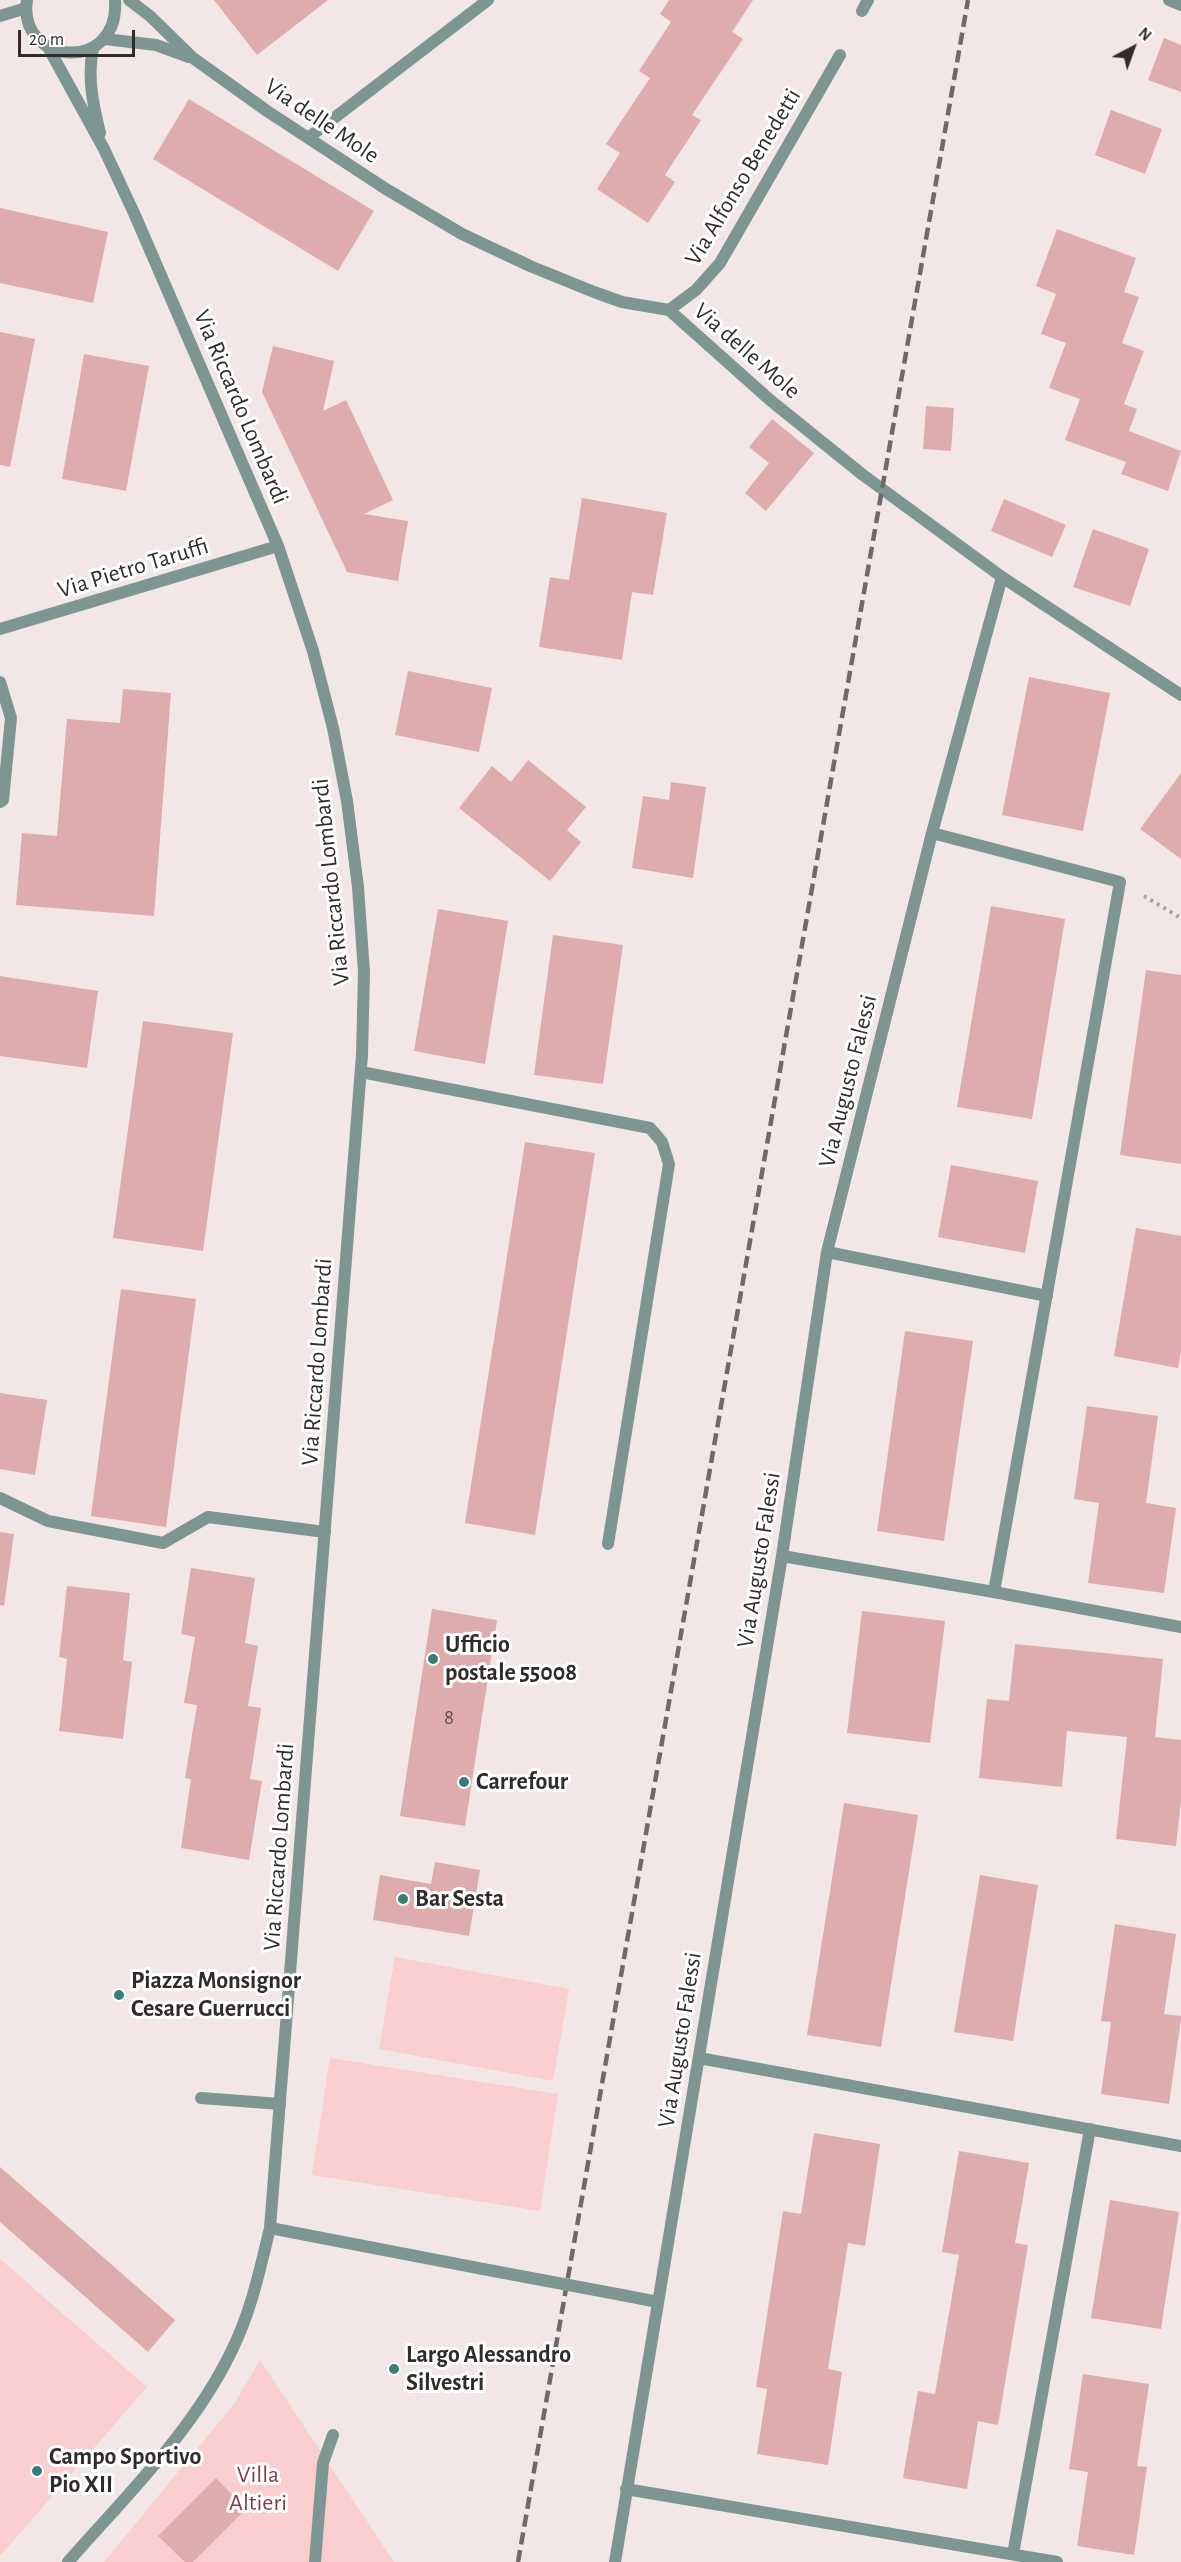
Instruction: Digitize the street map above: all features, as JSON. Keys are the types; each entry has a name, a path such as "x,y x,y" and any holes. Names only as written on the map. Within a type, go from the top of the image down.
{"street":[{"path":"48,47 63,53 78,53 93,48 105,39 112,27 116,13 116,0"},
{"name":"Via delle Mole","path":"129,0 150,16 193,58 308,138 425,213 497,251 622,302 669,310 833,452 1002,578 1181,694"},
{"path":"308,138 488,0"},
{"path":"862,11 868,0"},
{"path":"1169,0 1181,4"},
{"path":"0,16 25,3"},
{"name":"Via Riccardo Lombardi","path":"25,3 28,24 36,37 48,47 104,149 278,546 313,651 333,728 348,801 358,887 364,972 361,1072 270,2228 246,2316 221,2373 174,2439 68,2562"},
{"name":"Via delle Mole","path":"105,39 156,45 193,58"},
{"name":"Via Riccardo Lombardi","path":"93,48 89,69 92,99 104,149"},
{"name":"Via Alfonso Benedetti","path":"669,310 696,290 720,263 840,55"},
{"name":"Via Pietro Taruffi","path":"0,629 278,546"},
{"name":"Via Augusto Falessi","path":"615,2562 782,1556 827,1252 932,833 1002,578"},
{"path":"0,682 11,718 3,800 0,802"},
{"path":"932,833 1120,882 994,1592"},
{"path":"361,1072 650,1128 662,1142 669,1164 608,1544"},
{"path":"827,1252 1047,1296"},
{"path":"0,1498 48,1521 163,1544 208,1518 325,1532"},
{"path":"782,1556 1181,1627"},
{"path":"699,2058 1181,2146"},
{"path":"201,2098 280,2104"},
{"path":"1013,2554 1090,2129"},
{"path":"270,2228 658,2302"},
{"path":"315,2562 322,2463 333,2435"},
{"path":"626,2489 1057,2562"}],"path":[{"path":"1120,882 1181,918"}],"green space":[{"path":"395,1957 569,1989 553,2081 379,2049"},
{"path":"330,2058 558,2094 540,2211 312,2175"},
{"name":"Campo Sportivo Pio XII","path":"0,2259 147,2387 0,2556"},
{"name":"Villa Altieri","path":"260,2360 394,2562 104,2562 234,2404"}],"building":[{"path":"214,0 328,0 257,55"},
{"path":"669,0 753,0 732,32 743,39 692,115 701,120 665,175 675,182 648,223 597,189 620,153 606,144 650,78 639,71 671,22 660,14"},
{"path":"1164,38 1181,45 1181,92 1148,80"},
{"path":"189,99 374,211 338,271 153,159"},
{"path":"1111,110 1162,129 1145,174 1095,155"},
{"path":"0,208 108,232 93,303 0,283"},
{"path":"1057,229 1136,258 1124,292 1139,297 1122,343 1144,351 1124,404 1137,409 1129,431 1181,451 1168,491 1121,474 1126,462 1065,440 1080,399 1049,388 1066,343 1041,334 1056,294 1036,286"},
{"path":"0,332 35,339 10,467 0,465"},
{"path":"273,346 334,361 323,411 346,400 393,500 364,514 408,521 398,581 347,572 262,392"},
{"path":"84,354 149,366 126,491 62,479"},
{"path":"926,406 954,408 951,451 923,449"},
{"path":"772,419 814,453 766,511 745,493 769,463 749,447"},
{"path":"582,498 667,513 653,595 632,592 622,660 539,647 550,577 569,580"},
{"path":"1004,499 1066,525 1052,557 991,531"},
{"path":"1093,529 1149,549 1130,606 1073,587"},
{"path":"408,671 492,688 479,752 395,735"},
{"path":"1029,677 1110,693 1083,831 1002,815"},
{"path":"123,689 171,693 154,916 16,905 22,833 57,836 67,719 120,723"},
{"path":"528,760 586,807 567,830 581,842 550,881 459,808 492,766 511,782"},
{"path":"1181,773 1181,859 1140,829"},
{"path":"671,782 706,787 693,878 632,868 643,796 669,800"},
{"path":"991,906 1065,919 1032,1119 957,1107"},
{"path":"438,909 508,921 485,1064 414,1051"},
{"path":"553,935 623,945 603,1084 534,1075"},
{"path":"1146,970 1181,975 1181,1164 1120,1155"},
{"path":"0,976 98,991 87,1068 0,1056"},
{"path":"143,1021 233,1033 203,1251 113,1238"},
{"path":"525,1142 595,1153 535,1535 465,1523"},
{"path":"951,1165 1038,1181 1025,1253 938,1237"},
{"path":"1136,1228 1181,1236 1181,1351 1178,1368 1114,1356"},
{"path":"121,1289 196,1299 166,1527 91,1516"},
{"path":"905,1331 973,1341 944,1541 877,1531"},
{"path":"0,1393 47,1400 35,1475 0,1469"},
{"path":"1087,1406 1158,1416 1146,1503 1176,1508 1164,1593 1088,1583 1099,1503 1074,1499"},
{"path":"0,1532 14,1534 4,1606 0,1605"},
{"path":"191,1568 255,1578 245,1643 258,1646 248,1706 261,1708 250,1779 262,1781 249,1860 181,1848 191,1779 185,1778 197,1705 184,1703 195,1637 181,1634"},
{"path":"67,1586 130,1593 123,1660 132,1662 123,1739 59,1731 67,1659 59,1657"},
{"path":"432,1609 497,1620 465,1826 400,1816"},
{"path":"862,1611 945,1621 930,1743 847,1733"},
{"path":"1015,1644 1163,1659 1155,1737 1181,1740 1181,1800 1176,1846 1116,1839 1127,1737 1067,1731 1062,1787 979,1778 987,1699 1009,1701"},
{"path":"844,1803 918,1815 881,2047 807,2035"},
{"path":"435,1862 480,1870 469,1936 373,1920 380,1875 431,1884"},
{"path":"980,1875 1038,1885 1013,2041 954,2032"},
{"path":"1115,1924 1176,1934 1164,2014 1181,2016 1169,2104 1101,2094 1111,2022 1101,2021"},
{"path":"814,2133 880,2144 865,2246 848,2243 828,2369 842,2372 828,2465 757,2454 767,2389 756,2387 783,2211 801,2214"},
{"path":"959,2151 1029,2163 1015,2243 1028,2245 998,2425 978,2421 967,2489 903,2478 918,2391 935,2394 959,2255 942,2252"},
{"path":"0,2167 175,2320 148,2352 0,2222"},
{"path":"1110,2200 1179,2212 1161,2329 1091,2318"},
{"path":"1083,2374 1149,2384 1137,2466 1147,2467 1134,2555 1077,2546 1088,2472 1069,2469"},
{"path":"216,2478 246,2509 193,2562 185,2562 158,2536"}],"railway":[{"path":"518,2562 968,0"}],"place":[{"name":"Ufficio postale 55008","path":"433,1659"},
{"name":"Carrefour","path":"464,1782"},
{"name":"Bar Sesta","path":"403,1899"},
{"name":"Piazza Monsignor Cesare Guerrucci","path":"119,1995"},
{"name":"Largo Alessandro Silvestri","path":"394,2369"},
{"name":"Campo Sportivo Pio XII","path":"37,2471"}]}
